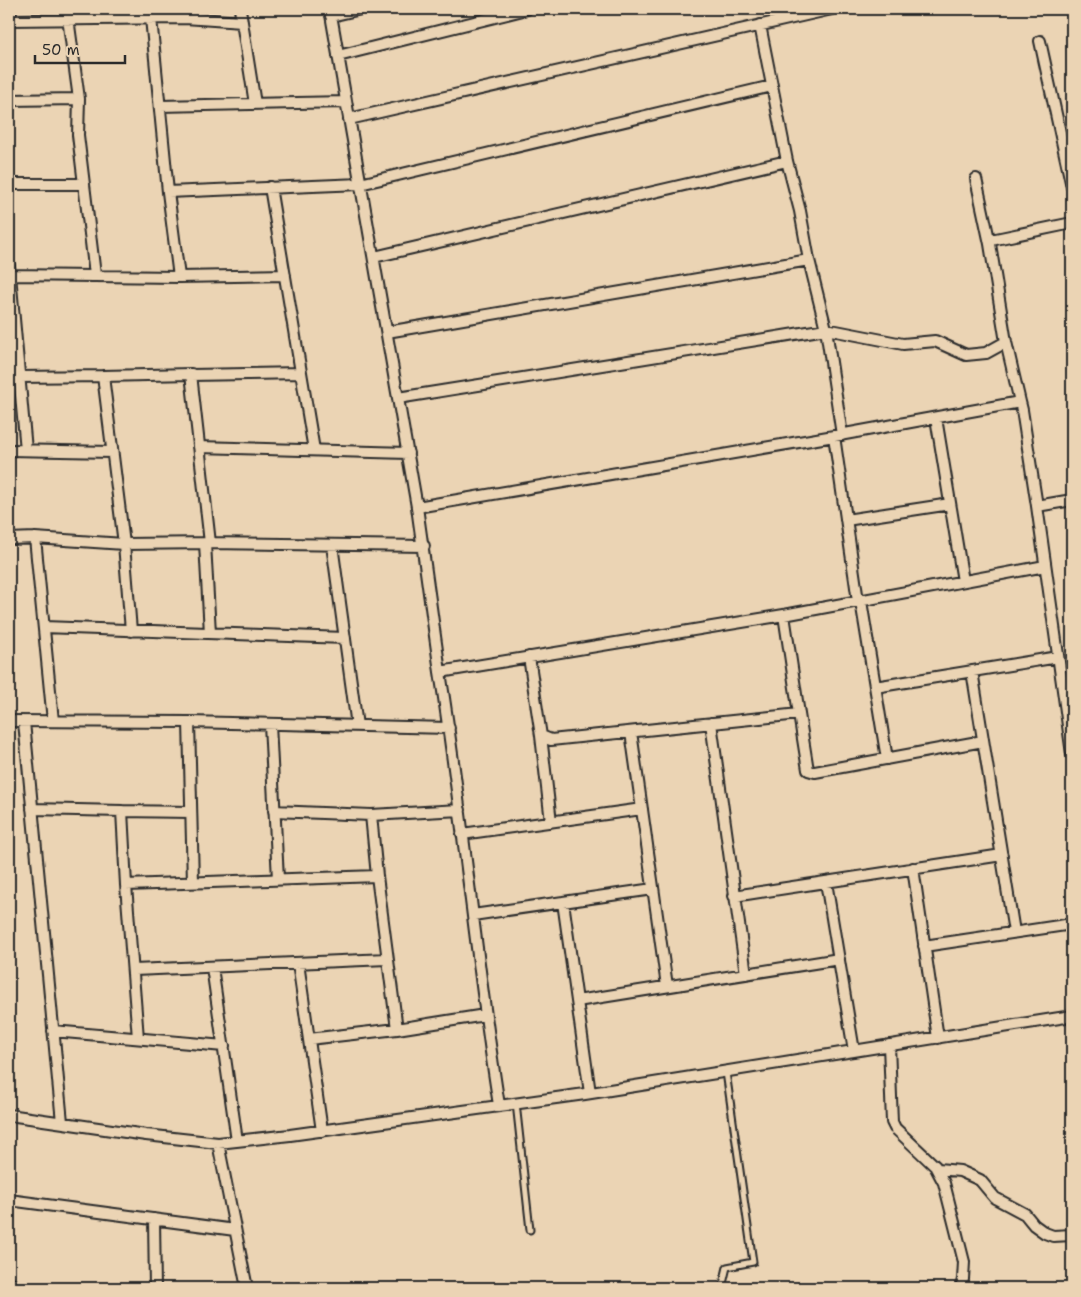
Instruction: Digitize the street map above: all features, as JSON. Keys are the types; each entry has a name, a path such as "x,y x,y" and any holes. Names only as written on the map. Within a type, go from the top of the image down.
{"street":[{"path":"240,9 255,104"},
{"path":"361,9 330,12 424,546 460,810 485,1015 499,1105"},
{"path":"338,56 527,9"},
{"path":"349,119 832,9"},
{"path":"68,18 79,99 78,135 95,275"},
{"path":"151,18 168,192 179,277"},
{"path":"9,20 185,18 242,22"},
{"path":"760,25 787,161 826,329 846,520 887,759"},
{"path":"1040,41 1072,187"},
{"path":"168,192 360,184 772,86"},
{"path":"9,100 79,99"},
{"path":"160,106 346,102"},
{"path":"374,257 787,161"},
{"path":"976,179 990,244 1006,342 1022,410 1072,754"},
{"path":"9,184 84,184"},
{"path":"270,188 314,450"},
{"path":"990,244 991,240 995,238 1072,223"},
{"path":"387,332 809,260"},
{"path":"26,450 9,271 179,277 285,275"},
{"path":"398,398 826,329 903,344 935,341 966,355 986,353 1006,342"},
{"path":"19,377 302,373"},
{"path":"191,375 208,543 210,633"},
{"path":"103,376 124,544 132,631"},
{"path":"417,507 1020,402"},
{"path":"936,418 962,581"},
{"path":"199,447 408,453"},
{"path":"9,450 112,452"},
{"path":"1037,506 1072,500"},
{"path":"846,520 950,504"},
{"path":"9,539 35,538 124,544 208,543 424,546"},
{"path":"35,538 53,721"},
{"path":"332,544 357,726"},
{"path":"440,672 784,615 1045,566"},
{"path":"784,615 808,770 815,772 983,741"},
{"path":"44,627 345,638"},
{"path":"875,687 1058,657"},
{"path":"530,658 552,822"},
{"path":"972,671 1014,932"},
{"path":"541,736 551,740 798,714"},
{"path":"9,721 189,722 449,728"},
{"path":"24,722 62,1122"},
{"path":"189,722 193,882"},
{"path":"711,723 746,974"},
{"path":"270,724 278,879"},
{"path":"631,732 667,986"},
{"path":"32,809 191,812"},
{"path":"462,834 642,809"},
{"path":"274,812 371,815 460,810"},
{"path":"121,811 138,1038"},
{"path":"371,815 376,876 397,1029"},
{"path":"734,896 1002,855"},
{"path":"913,868 938,1038"},
{"path":"126,885 376,876"},
{"path":"826,882 854,1051"},
{"path":"472,915 653,889"},
{"path":"563,902 590,1093"},
{"path":"924,946 1072,924"},
{"path":"134,970 388,959"},
{"path":"577,1001 839,959"},
{"path":"298,963 322,1131"},
{"path":"212,967 237,1141"},
{"path":"309,1039 397,1029 485,1015"},
{"path":"9,1115 146,1135 218,1143 322,1131 590,1093 1072,1016"},
{"path":"54,1031 224,1046"},
{"path":"889,1045 892,1122 895,1128 938,1169 944,1183 964,1262 961,1288"},
{"path":"218,1143 247,1288"},
{"path":"938,1169 960,1172 980,1180 995,1198 1025,1214 1034,1225 1045,1233 1053,1236 1072,1235"},
{"path":"9,1200 234,1230"},
{"path":"154,1219 155,1288"}],"lane":[{"path":"722,1288 727,1267 753,1262 726,1071"},
{"path":"516,1103 530,1230"}]}
